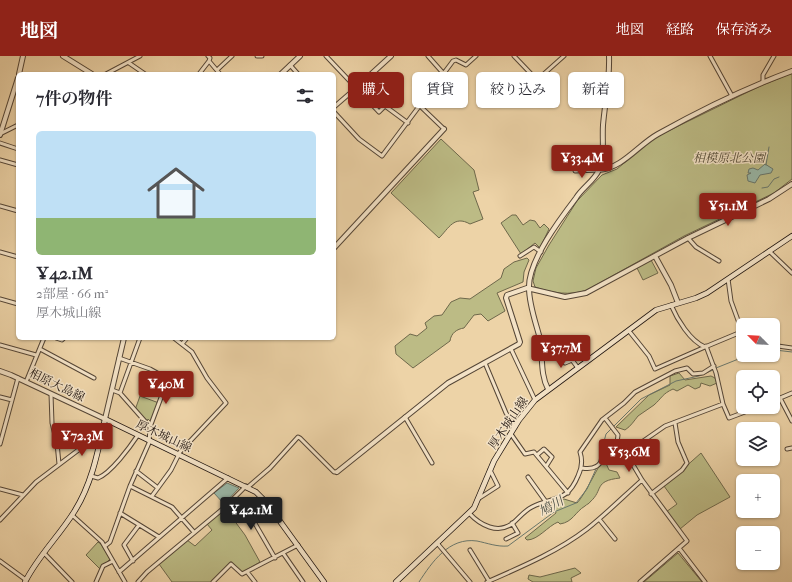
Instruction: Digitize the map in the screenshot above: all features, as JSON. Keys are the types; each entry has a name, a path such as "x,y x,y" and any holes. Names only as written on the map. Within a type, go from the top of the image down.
{"main road":[{"name":"厚木城山線","path":"396,582 470,513 478,499 490,470 514,427 535,400 656,310 701,296 792,236"},
{"name":"厚木城山線","path":"105,419 247,487 263,499 324,582"},
{"path":"26,581 44,553 72,515 85,492 91,476 105,419"}],"street":[{"path":"19,72 23,56"},
{"path":"63,56 89,72"},
{"path":"110,72 140,56"},
{"path":"208,56 210,58 209,61 217,72"},
{"path":"219,72 232,56"},
{"path":"257,56 262,56"},
{"path":"283,72 300,56"},
{"path":"326,56 348,79"},
{"path":"374,72 391,56"},
{"path":"428,56 442,72"},
{"path":"444,72 455,60 466,65 476,56"},
{"path":"514,56 537,80 564,56"},
{"path":"548,389 542,374 542,350 529,288 532,271 541,252 576,197 599,170 602,159 602,138 609,77 609,56"},
{"path":"710,56 732,96"},
{"path":"763,81 763,75 774,56"},
{"path":"201,72 209,61"},
{"path":"129,63 142,72"},
{"path":"290,65 296,72"},
{"path":"575,171 599,170 614,167 652,137 763,81 792,71"},
{"path":"0,134 16,84"},
{"path":"336,105 348,95"},
{"path":"375,108 379,112 383,108"},
{"path":"388,108 408,123"},
{"path":"336,114 359,139 381,156 408,123 416,108"},
{"path":"336,246 444,129 421,108"},
{"path":"0,134 16,125"},
{"path":"0,143 16,148"},
{"path":"0,160 16,164"},
{"path":"138,582 193,532 270,468 299,437 334,472 337,472 448,383 518,345 520,342 506,296 529,288 557,296 579,296 688,238 769,199 792,184"},
{"path":"0,206 16,210"},
{"path":"688,238 696,247 719,261"},
{"path":"520,256 535,247 541,252"},
{"path":"769,251 792,273"},
{"path":"0,252 16,256"},
{"path":"655,256 671,285 678,303"},
{"path":"728,279 731,301 737,318"},
{"path":"0,299 16,303"},
{"path":"671,305 695,343 705,346 714,366 723,404 729,418 740,414"},
{"path":"629,331 649,356 655,369 705,346 736,335"},
{"path":"26,382 43,340"},
{"path":"105,419 124,340"},
{"path":"120,393 139,340"},
{"path":"152,496 171,470 179,454 226,402 207,378 192,352 177,340"},
{"path":"182,344 185,340"},
{"path":"0,345 36,355"},
{"path":"780,346 792,348"},
{"path":"40,349 94,378"},
{"path":"511,349 535,400"},
{"path":"559,354 566,363 572,360 578,369"},
{"path":"105,546 110,542 130,486 150,440 150,427 168,379 132,362 119,358"},
{"path":"485,363 506,413 514,427"},
{"path":"470,513 478,522 492,527 503,528 512,523 531,507 558,499 568,493 582,468 580,452 605,418 635,392 655,381 688,368 693,374 704,373 714,366"},
{"name":"相原大島線","path":"0,371 105,419"},
{"path":"0,444 18,378"},
{"path":"112,390 120,393 150,427"},
{"path":"792,393 780,398 792,421"},
{"path":"51,394 52,423 57,443 59,464"},
{"path":"0,397 12,400"},
{"path":"626,455 628,450 653,433 675,422 723,404"},
{"path":"405,417 432,463"},
{"path":"582,468 596,468 608,450 616,443 619,436 605,418"},
{"path":"651,494 682,470 687,463 678,442 675,422"},
{"path":"511,434 525,454 533,451 547,465 556,480 568,493"},
{"path":"91,476 98,478 103,476 138,435"},
{"path":"0,520 36,482 85,445 96,439 101,439"},
{"path":"616,443 626,455 651,494 687,539 687,541 640,582"},
{"path":"787,449 792,448"},
{"path":"537,455 544,449 552,457 547,465"},
{"path":"478,499 498,486 490,470"},
{"path":"136,471 158,488"},
{"path":"119,572 228,478"},
{"path":"528,478 546,502"},
{"path":"470,550 488,582 518,569 559,548 586,530 642,480"},
{"path":"130,486 172,507 193,532"},
{"path":"0,489 23,495"},
{"path":"234,498 249,513 275,558"},
{"path":"120,513 159,537"},
{"path":"72,515 105,546 125,582"},
{"path":"599,518 615,539"},
{"path":"506,539 518,533 512,523"},
{"path":"132,560 124,545 139,525"},
{"path":"437,543 470,582"},
{"path":"213,582 232,564 240,574 248,573 298,545"},
{"path":"679,548 705,582"},
{"path":"44,553 72,582"},
{"path":"283,554 303,582"},
{"path":"0,561 26,581"},
{"path":"97,581 103,566 113,561"},
{"path":"248,573 255,582"}],"green space":[{"name":"相模原北公園","path":"792,73 792,179 774,193 684,236 587,290 574,293 561,293 535,287 533,281 536,268 549,245 577,201 602,175 617,169 654,138 758,87"},
{"path":"441,139 474,170 479,190 473,192 483,219 470,224 460,221 456,222 452,224 439,238 391,193"},
{"path":"512,215 516,215 523,225 530,220 535,221 540,228 544,224 549,229 540,248 535,243 521,254 501,223"},
{"path":"527,258 529,260 524,272 523,282 497,293 505,311 488,321 481,314 474,315 464,328 457,330 453,334 450,341 413,368 396,354 395,346 410,334 417,336 427,328 425,323 434,316 442,315 451,302 460,298 470,299 501,278 504,269 514,262"},
{"path":"651,260 658,273 643,280 637,268"},
{"path":"679,373 685,380 711,376 715,378 717,383 710,386 701,383 700,387 695,389 688,385 677,391 673,389 638,416 625,430 616,427 649,395 670,385 670,376"},
{"path":"140,396 159,403 152,423 148,419 146,422 135,410"},
{"path":"701,453 730,497 697,515 680,529 666,512 677,504 664,486"},
{"path":"604,459 609,470 617,472 620,478 606,481 602,484 594,498 568,521 560,524 558,522 550,526 535,538 527,540 525,538 556,513 553,503 564,499 577,503"},
{"path":"225,508 245,535 260,562 241,573 232,563 211,582 172,582 159,564 187,540 195,546 212,530 207,524"},
{"path":"98,542 101,544 110,559 100,569 86,555"},
{"path":"678,553 702,582 644,582"},
{"path":"575,568 581,573 571,578 572,582 533,582 528,579 529,575 540,577"}],"shaded area":[{"path":"765,164 773,169 771,173 760,175 755,183 748,181 747,175 751,173 748,173 749,169 753,168 758,170"},
{"path":"227,483 239,488 224,504 214,493"}],"waterway":[{"path":"766,165 769,147"},
{"path":"762,188 768,187 774,179 779,177"},
{"name":"鳩川","path":"780,351 792,352"},
{"name":"鳩川","path":"716,368 736,360"},
{"name":"鳩川","path":"598,464 606,434 641,399 676,381 699,376 713,370"},
{"name":"鳩川","path":"419,582 442,552 450,547 467,541 477,541 508,546 554,512 576,503 587,489 596,469"}]}
